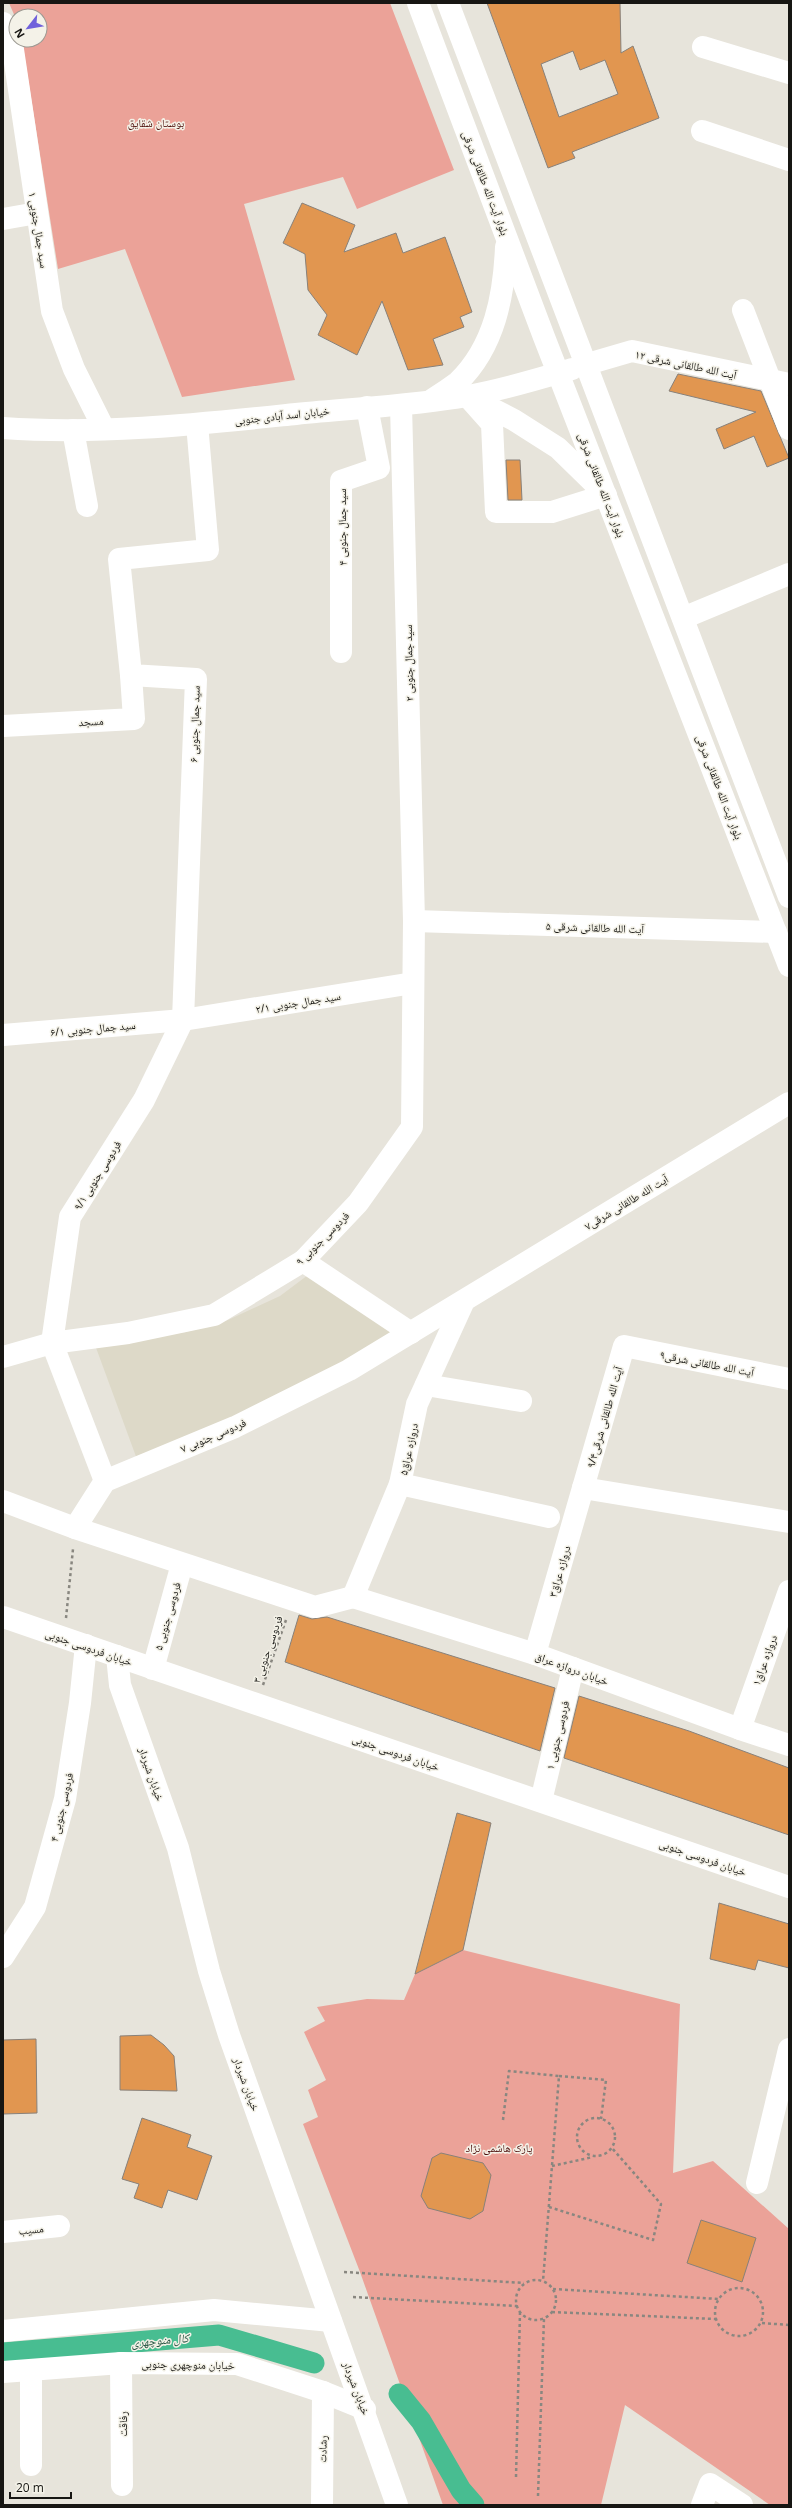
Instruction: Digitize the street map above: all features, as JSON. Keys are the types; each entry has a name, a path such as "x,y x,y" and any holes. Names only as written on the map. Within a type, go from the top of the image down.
{"street":[{"name":"بلوار آیت الله طالقانی شرقی","path":"418,3 558,373 789,966"},
{"path":"448,3 584,365 683,618 789,897"},
{"name":"سید جمال جنوبی ۱","path":"3,23 11,36 11,93 36,213 52,311 74,369 104,429"},
{"path":"703,47 789,73"},
{"path":"702,131 789,160"},
{"path":"3,219 36,213"},
{"path":"430,401 458,382 479,355 490,333 501,305 505,280 507,237"},
{"path":"743,310 780,382 789,430"},
{"name":"آیت الله طالقانی شرقی ۱۲","path":"558,373 632,352 780,382"},
{"name":"خیابان اسد آبادی جنوبی","path":"3,428 73,430 197,424 401,405 467,396 514,386 558,373"},
{"path":"467,396 514,420 558,448 606,495 552,512 496,512 492,424 467,396"},
{"name":"سید جمال جنوبی ۲","path":"401,405 414,921"},
{"name":"سید جمال جنوبی ۴","path":"341,652 341,481 379,468 367,407"},
{"path":"131,675 120,559 208,550 197,424"},
{"path":"3,440 26,429"},
{"path":"73,430 87,506"},
{"path":"683,618 789,574"},
{"name":"مسجد","path":"3,726 134,719 131,675"},
{"name":"سید جمال جنوبی ۶","path":"131,675 196,679 183,1020"},
{"name":"آیت الله طالقانی شرقی ۵","path":"414,921 776,932"},
{"name":"فردوسی جنوبی ۹","path":"3,1357 52,1343 128,1333 214,1315 303,1261 358,1203 412,1128 414,921"},
{"name":"سید جمال جنوبی ۲/۱","path":"183,1020 413,983"},
{"name":"سید جمال جنوبی ۶/۱","path":"3,1035 183,1020"},
{"name":"فردوسی جنوبی ۹/۱","path":"52,1343 70,1217 144,1100 183,1020"},
{"name":"آیت الله طالقانی شرقی۷","path":"464,1301 789,1103"},
{"path":"303,1261 411,1333"},
{"name":"فردوسی جنوبی ۷","path":"105,1481 235,1427 349,1370 464,1301"},
{"name":"دروازه عراق۵","path":"353,1597 400,1484 417,1404 464,1301"},
{"path":"52,1343 105,1481 75,1528"},
{"name":"آیت الله طالقانی شرقی۹","path":"624,1346 789,1379"},
{"name":"آیت الله طالقانی شرقی۹/۴","path":"583,1488 624,1346"},
{"path":"426,1385 521,1401"},
{"path":"400,1484 549,1517"},
{"path":"583,1488 789,1522"},
{"name":"دروازه عراق۳","path":"535,1654 583,1488"},
{"path":"3,1501 75,1528 315,1608 353,1597"},
{"name":"فردوسی جنوبی ۵","path":"153,1669 182,1564"},
{"name":"دروازه عراق۱","path":"740,1729 789,1591"},
{"name":"خیابان دروازه عراق","path":"353,1597 535,1654 740,1729 789,1744"},
{"name":"خیابان فردوسی جنوبی","path":"3,1617 789,1886"},
{"name":"فردوسی جنوبی ۴","path":"3,1957 35,1907 65,1799 80,1703 86,1645"},
{"name":"خیابان شیردار","path":"117,1656 120,1685 178,1848 209,1971 229,2035 331,2321 365,2409 397,2505"},
{"name":"فردوسی جنوبی ۱","path":"541,1801 573,1668"},
{"path":"757,2183 789,2049"},
{"name":"مسیب","path":"3,2232 59,2226"},
{"path":"3,2331 214,2310 331,2321"},
{"name":"خیابان منوچهری جنوبی","path":"3,2372 121,2363 237,2364 323,2392 365,2409"},
{"name":"رفاقت","path":"121,2363 122,2485"},
{"path":"31,2371 31,2465"},
{"name":"رشادت","path":"322,2505 323,2392"},
{"path":"702,2505 710,2484 742,2505"}],"path":[{"path":"64,1638 75,1528"},
{"name":"فردوسی جنوبی ۳","path":"256,1704 293,1600"},
{"path":"503,2120 509,2071 606,2080 601,2119"},
{"path":"543,2281 559,2076"},
{"path":"552,2166 602,2156 612,2148 616,2137 614,2131 607,2121 595,2118 584,2123 577,2134 579,2146 583,2152 595,2157"},
{"path":"548,2207 653,2240 661,2204 612,2148"},
{"path":"344,2272 524,2283"},
{"path":"516,2477 520,2312 517,2306 517,2293 524,2283 530,2280 543,2281 553,2289 719,2299"},
{"path":"520,2312 531,2319 544,2318 552,2312 556,2302 553,2289"},
{"path":"731,2289 748,2289 760,2299 764,2315 762,2323 750,2334 738,2336 726,2332 716,2319 716,2305 719,2299 731,2289"},
{"path":"353,2297 517,2306"},
{"path":"552,2312 716,2319"},
{"path":"538,2496 544,2318"},
{"path":"762,2323 789,2325"}],"shaded area":[{"path":"308,1275 395,1335 312,1382 138,1462 95,1345 186,1332 228,1320 280,1296"}],"green space":[{"name":"بوستان شقایق","path":"9,3 390,3 454,170 357,209 343,177 244,204 295,380 182,397 125,249 58,269 23,48 48,48 48,8 11,8"},
{"name":"پارک هاشمی نژاد","path":"463,1950 680,2004 673,2173 713,2161 789,2229 789,2505 770,2505 625,2405 601,2505 443,2505 360,2272 303,2124 318,2117 308,2090 326,2080 304,2032 325,2021 317,2007 367,1999 404,2000 415,1974"}],"building":[{"path":"487,3 620,3 621,53 633,46 659,118 572,152 575,158 548,168","holes":["573,51 580,70 605,60 618,94 559,117 541,64"]},
{"path":"302,203 355,225 344,252 396,233 403,253 445,237 472,312 460,317 464,327 433,339 443,365 408,370 382,301 357,355 318,335 327,315 308,290 305,254 283,243"},
{"path":"678,374 761,391 789,458 767,467 754,436 724,449 716,429 756,412 669,391"},
{"path":"506,460 520,460 522,500 508,500"},
{"path":"299,1615 312,1619 327,1617 555,1688 540,1751 285,1662"},
{"path":"579,1696 689,1731 789,1768 789,1835 564,1758"},
{"path":"457,1813 491,1823 463,1950 415,1974"},
{"path":"719,1903 789,1924 789,1968 758,1960 755,1970 710,1959"},
{"path":"151,2035 164,2045 174,2056 177,2091 120,2090 120,2036"},
{"path":"36,2039 37,2113 3,2114 3,2040"},
{"path":"142,2118 191,2135 187,2147 212,2156 197,2200 168,2190 162,2208 134,2198 139,2184 122,2179"},
{"path":"441,2153 483,2163 491,2175 483,2211 470,2219 428,2208 421,2196 432,2158"},
{"path":"701,2220 756,2238 742,2282 687,2263"}],"waterway":[{"name":"کال منوچهری","path":"3,2353 219,2335 314,2363"},
{"path":"399,2394 421,2421 461,2490 474,2505"}]}
